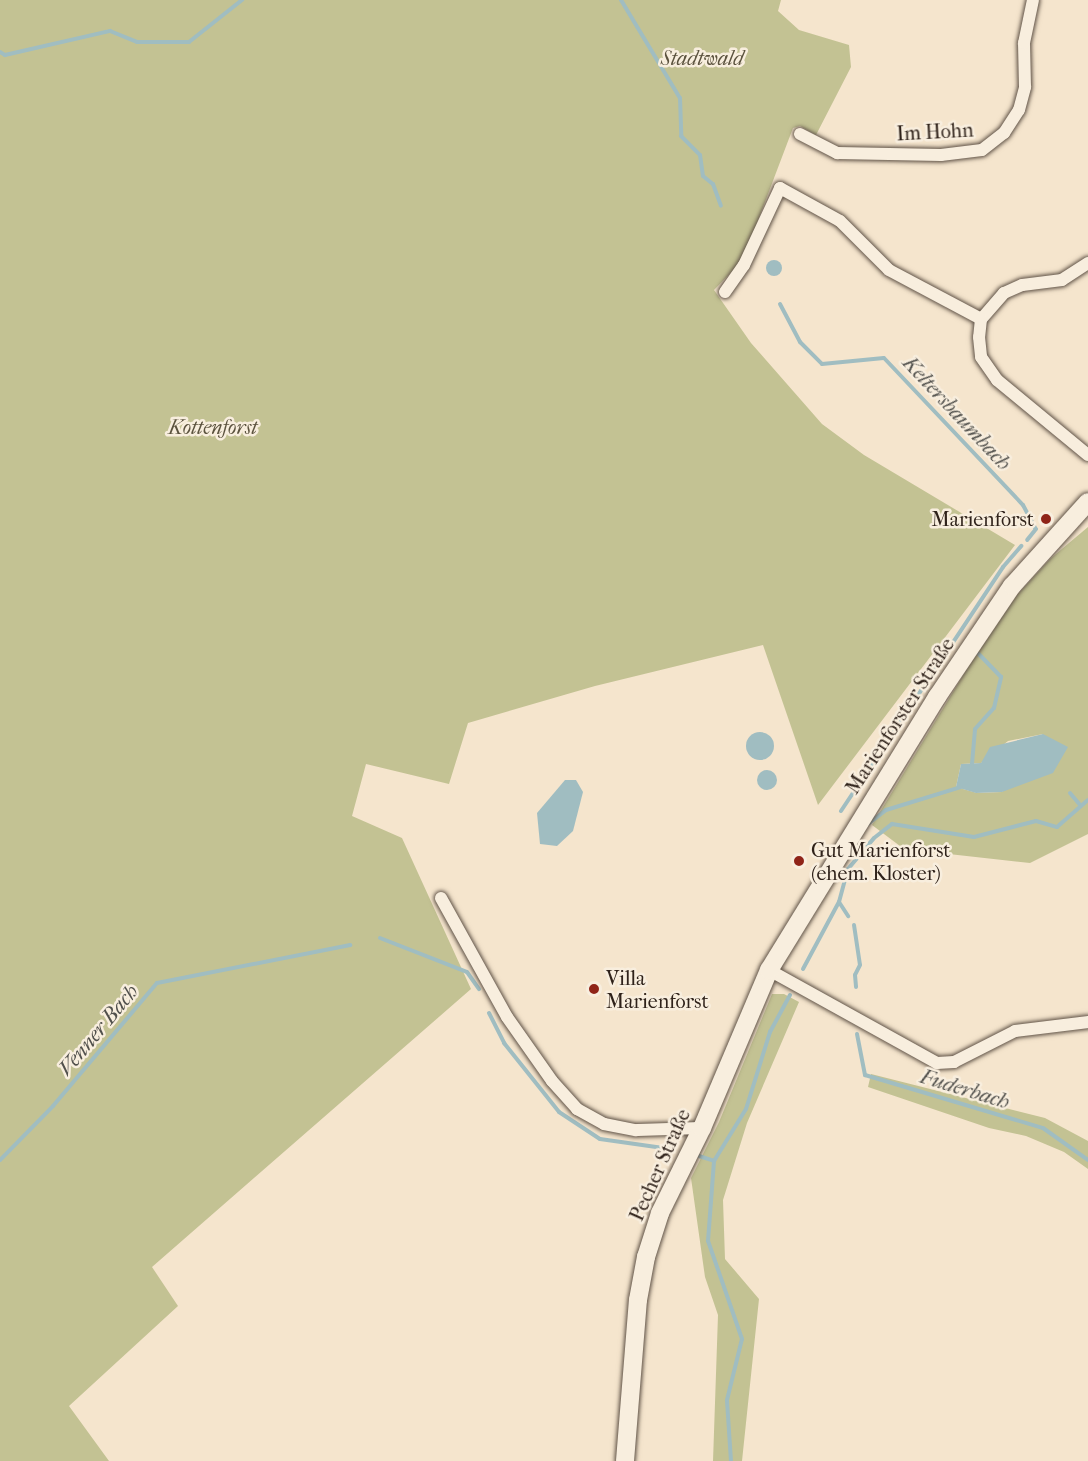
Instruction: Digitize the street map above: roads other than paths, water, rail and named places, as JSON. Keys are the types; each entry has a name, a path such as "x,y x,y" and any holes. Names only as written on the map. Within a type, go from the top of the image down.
{"main road":[{"name":"Marienforster Straße","path":"769,970 925,717 1012,586 1088,502"},
{"name":"Pecher Straße","path":"625,1461 634,1332 646,1257 660,1213 702,1128 769,970"}],"street":[{"name":"Im Hohn","path":"800,134 837,153 941,155 982,150 1004,133 1019,110 1025,87 1024,43 1033,0"},
{"path":"725,292 744,265 780,188 840,221 889,270 981,319"},
{"path":"1088,263 1062,280 1022,285 1004,293 981,319 979,348 988,370 1088,455"},
{"path":"441,898 507,1017 552,1081 578,1109 604,1124 636,1130 702,1128"},
{"path":"769,970 937,1063 954,1062 1015,1031 1088,1022"}],"water":[{"path":"774,260 782,268 774,276 766,268"},
{"path":"760,732 770,736 774,746 770,756 760,760 750,756 746,746 750,736"},
{"path":"1043,734 1068,747 1053,773 1002,792 976,793 956,787 961,764 981,763 990,747"},
{"path":"767,770 774,773 777,780 774,787 767,790 760,787 757,780 760,773"},
{"path":"565,780 576,780 583,792 573,831 557,846 540,844 537,813"}],"waterway":[{"name":"Keltersbaumbach","path":"0,52 5,55 110,31 137,42 189,42 242,0"},
{"name":"Keltersbaumbach","path":"621,0 680,98 681,136 700,155 703,176 713,184 721,206"},
{"name":"Keltersbaumbach","path":"780,304 800,342 822,364 884,358 1023,505 1036,529 1027,540"},
{"name":"Keltersbaumbach","path":"841,811 1003,567 1021,546"},
{"path":"972,764 975,729 994,708 1001,677 978,653"},
{"name":"Keltersbaumbach","path":"868,824 886,810 961,787"},
{"name":"Keltersbaumbach","path":"1070,793 1081,806"},
{"path":"803,969 839,902 848,869 874,838 892,824 974,837 1036,821 1057,827 1088,800"},
{"name":"Fuderbach","path":"839,902 848,916"},
{"name":"Fuderbach","path":"854,925 860,965 855,975 856,987"},
{"name":"Venner Bach","path":"380,938 467,972 479,989"},
{"name":"Venner Bach","path":"0,1160 53,1106 157,983 350,945"},
{"path":"731,1461 727,1400 742,1339 708,1241 714,1161 746,1109 770,1032 790,995"},
{"name":"Venner Bach","path":"489,1013 504,1043 559,1112 600,1139 670,1149"},
{"name":"Fuderbach","path":"857,1034 865,1075 1043,1128 1088,1160"},
{"name":"Venner Bach","path":"699,1156 714,1161"}],"place":[{"name":"Marienforst","path":"1046,519"},
{"name":"Gut Marienforst (ehem. Kloster)","path":"799,861"},
{"name":"Villa Marienforst","path":"594,989"}],"park label":[{"name":"Stadtwald","path":"702,58"},
{"name":"Kottenforst","path":"213,427"}]}
